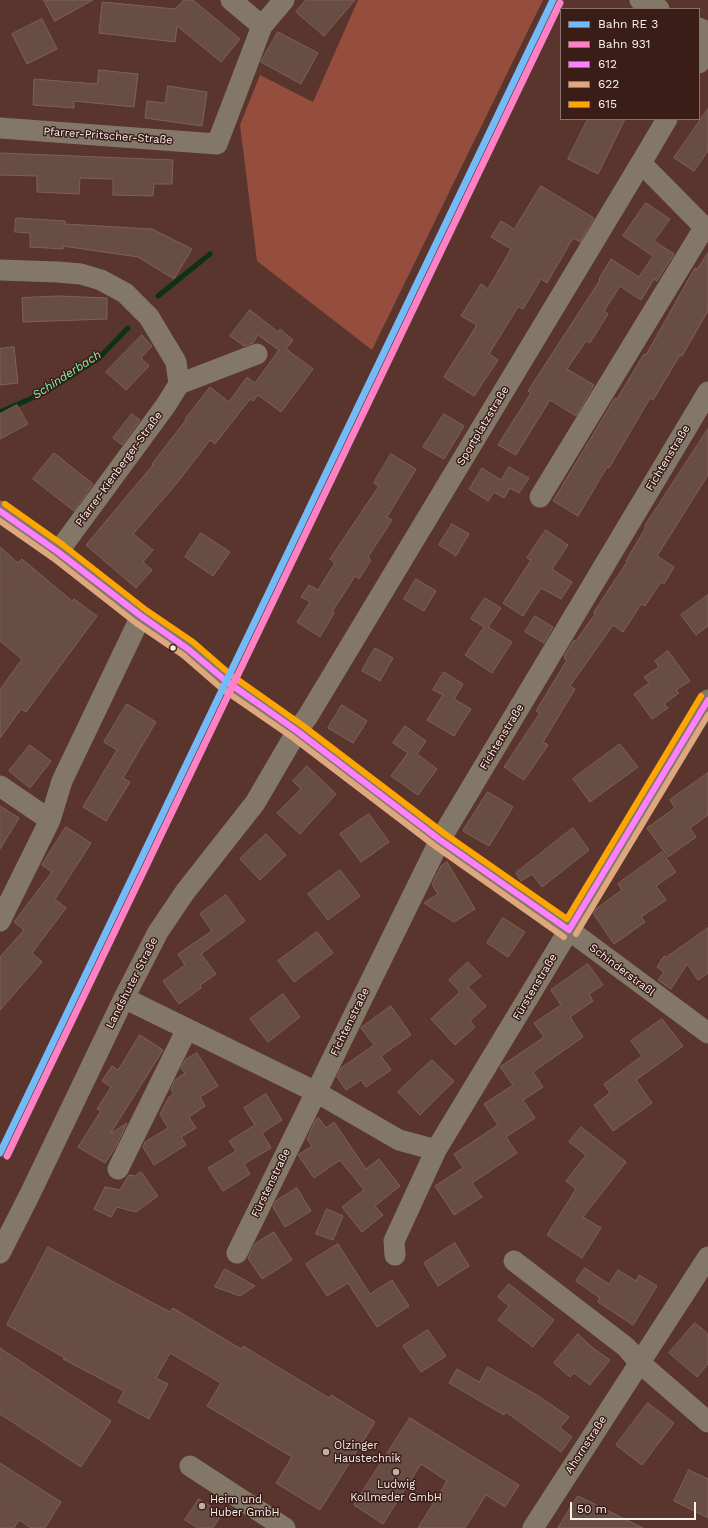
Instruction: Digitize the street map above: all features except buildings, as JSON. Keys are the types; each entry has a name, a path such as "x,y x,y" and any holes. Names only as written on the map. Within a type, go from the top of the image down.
{"street":[{"path":"231,0 262,26 284,0"},
{"path":"640,0 657,8"},
{"name":"Pfarrer-Pritscher-Straße","path":"0,128 217,144 262,26"},
{"path":"700,61 708,47"},
{"name":"Sportplatzstraße","path":"297,731 642,163 666,120"},
{"path":"540,497 706,230 642,163"},
{"path":"0,270 81,274 101,280 125,293 149,317 165,342 176,362 179,384 257,354"},
{"name":"Pfarrer-Kienberger-Straße","path":"58,552 166,405 179,384"},
{"name":"Fichtenstraße","path":"316,1092 440,840 708,392"},
{"path":"0,511 58,552 141,616 62,781 50,820 0,921"},
{"name":"Schinderstraßl","path":"141,616 188,649 226,681 297,731 440,840 705,1025"},
{"name":"Fürstenstraße","path":"395,1255 394,1241 436,1150 708,700"},
{"name":"Landshuter Straße","path":"0,1253 124,998 158,932 186,892 255,803 297,731"},
{"path":"0,786 50,820"},
{"path":"124,998 316,1092 400,1140 436,1150"},
{"path":"118,1169 187,1029"},
{"name":"Fürstenstraße","path":"236,1253 316,1092"},
{"name":"Ahornstraße","path":"533,1528 708,1258"},
{"path":"514,1261 626,1347 640,1363 708,1422"},
{"path":"190,1466 285,1528"}],"shaded area":[{"path":"358,0 543,0 372,350 257,261 240,125 260,75 313,102"}],"waterway":[{"name":"Schinderbach","path":"158,296 210,254"},
{"name":"Schinderbach","path":"0,412 44,393 98,359 128,328"}],"transit line":[{"path":"0,1153 553,0"},
{"name":"615","path":"5,504 63,545 146,610 193,642 231,675 302,725 445,834 567,919 701,696"},
{"name":"612","path":"0,511 58,552 141,616 188,649 226,681 297,731 440,840 569,930"},
{"name":"622","path":"0,521 53,558 136,623 183,655 221,688 292,737 435,846 564,937"},
{"name":"612","path":"569,930 708,700"},
{"name":"622","path":"576,934 708,715"}],"rail line":[{"name":"931","path":"7,1156 560,3"}],"place":[{"name":"Olzinger Haustechnik","path":"326,1452"},
{"name":"Ludwig Kollmeder GmbH","path":"396,1472"},
{"name":"Heim und Huber GmbH","path":"202,1506"}]}
